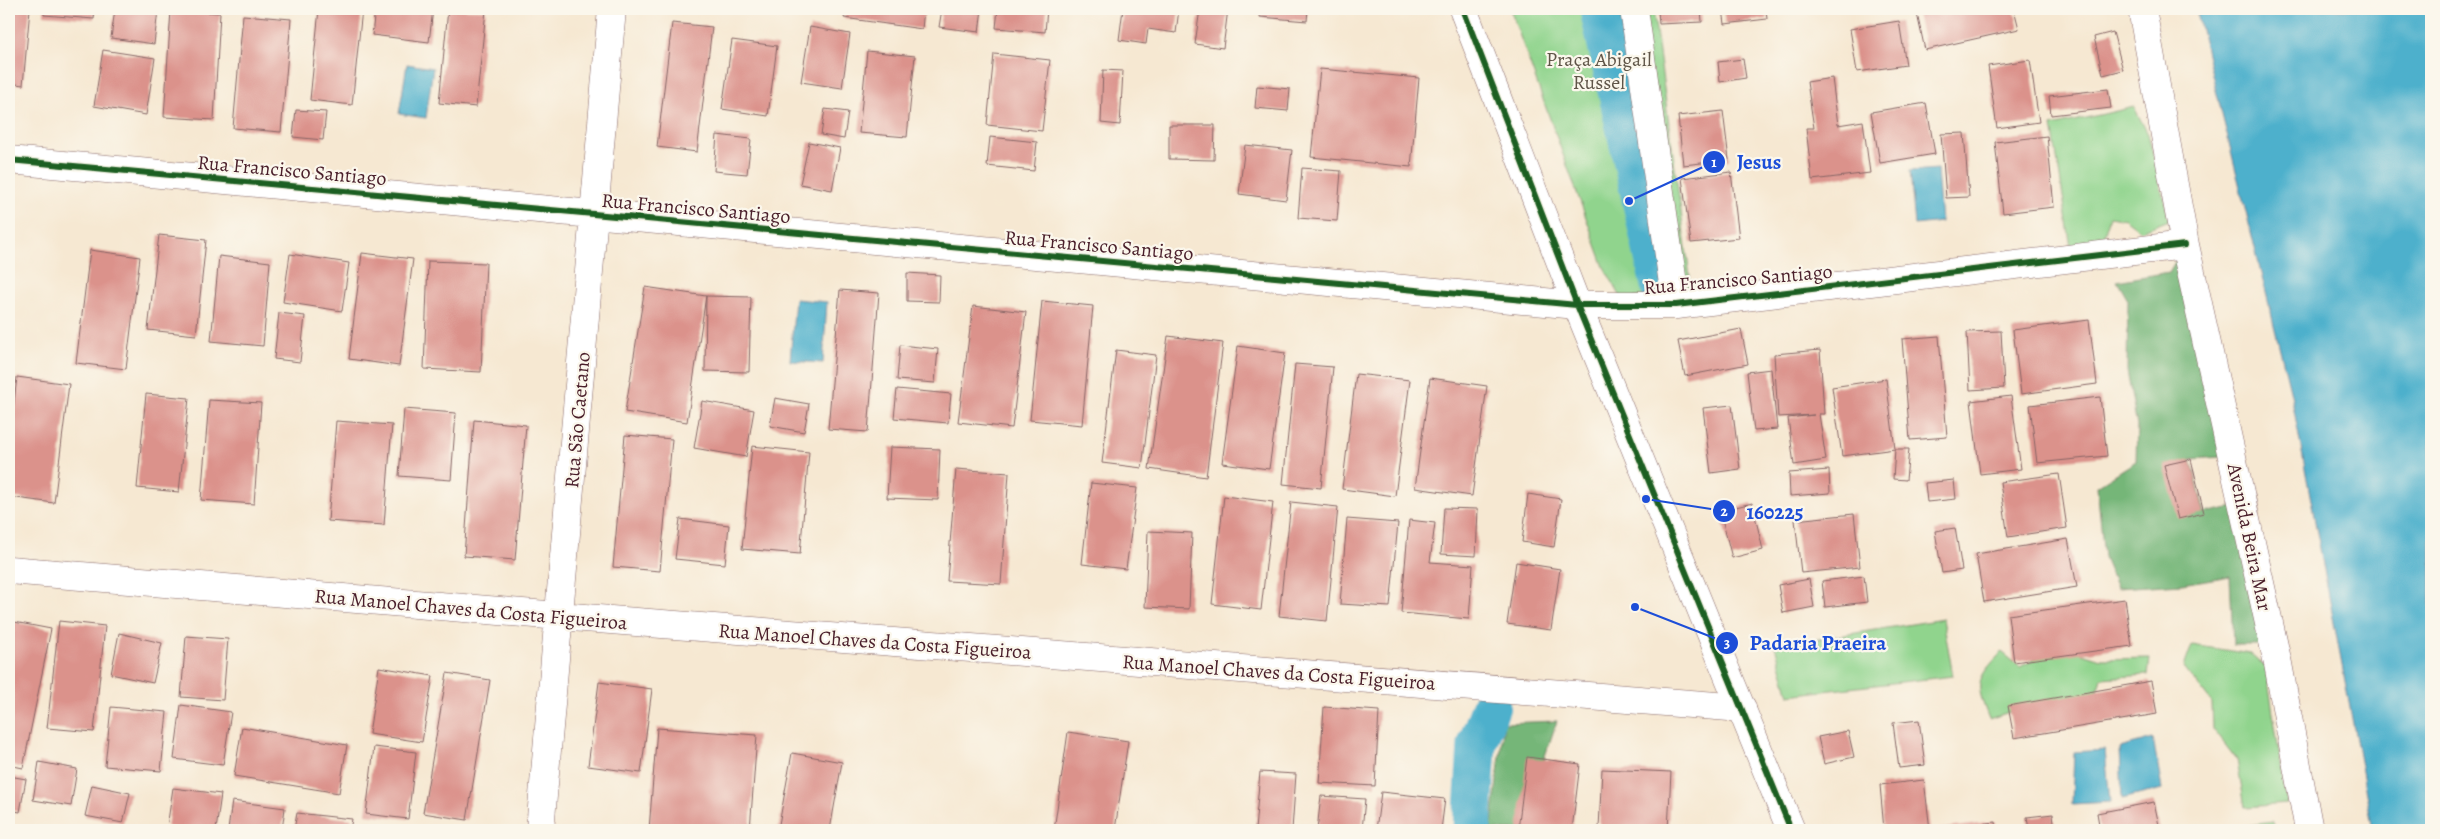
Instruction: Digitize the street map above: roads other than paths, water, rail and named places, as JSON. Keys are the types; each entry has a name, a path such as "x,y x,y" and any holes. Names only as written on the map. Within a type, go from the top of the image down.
{"street":[{"name":"Rua São Caetano","path":"540,830 596,215 612,9"},
{"path":"1463,9 1578,305 1791,830"},
{"path":"1634,9 1676,305"},
{"name":"Avenida Beira Mar","path":"2142,9 2185,246 2278,664 2309,830"},
{"name":"Rua Francisco Santiago","path":"9,160 1578,305 1676,305 2185,246"},
{"name":"Rua Manoel Chaves da Costa Figueiroa","path":"9,570 559,616 1742,708"}],"water":[{"path":"2196,9 2431,9 2431,830 2373,830 2291,394"},
{"path":"407,64 433,68 426,118 399,114"},
{"path":"1937,169 1941,222 1915,225 1910,171"},
{"path":"795,299 827,302 823,363 790,361"},
{"path":"2153,739 2162,789 2122,799 2120,748"},
{"path":"2105,750 2110,802 2072,804 2074,752"}],"waterway":[{"path":"1599,9 1662,294"},
{"path":"1472,830 1477,744 1491,706"}],"place":[{"name":"Jesus","path":"1629,201"},
{"name":"160225","path":"1646,499"},
{"name":"Padaria Praeira","path":"1635,607"}],"park label":[{"name":"Praça Abigail Russel","path":"1599,70"}]}
